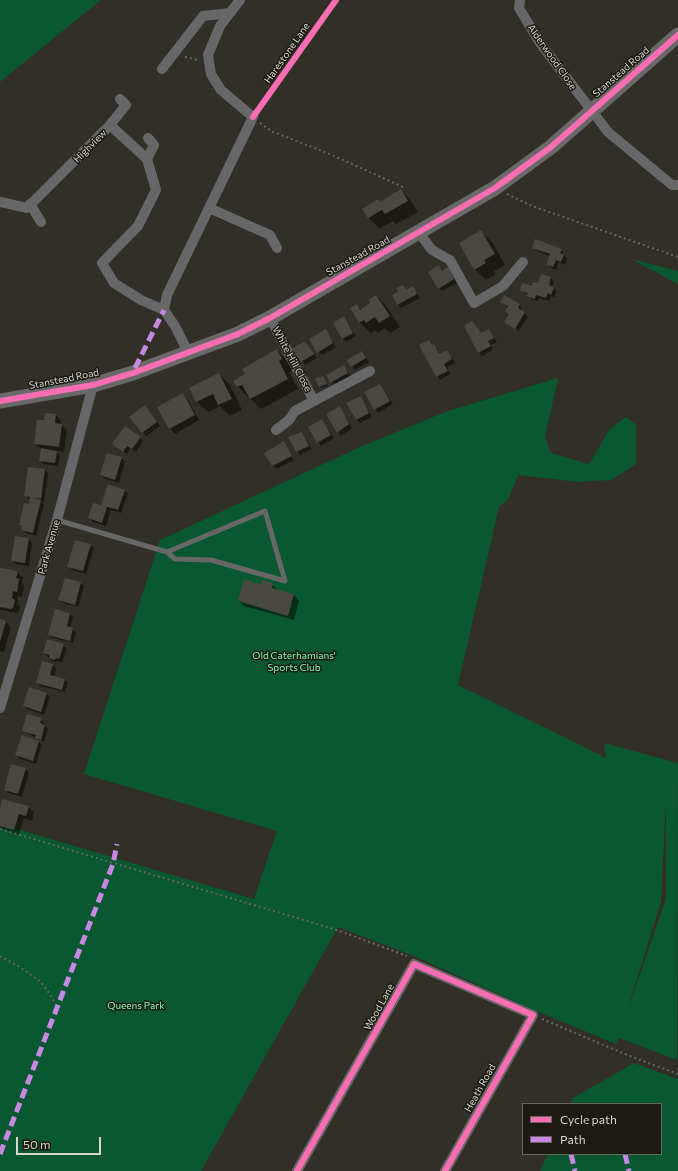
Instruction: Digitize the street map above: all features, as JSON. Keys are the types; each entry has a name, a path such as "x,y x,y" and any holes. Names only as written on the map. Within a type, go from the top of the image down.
{"street":[{"path":"240,0 220,26 208,55 211,74 221,90 253,117"},
{"name":"Alderwood Close","path":"520,0 519,8 540,43 608,132 672,186 678,185"},
{"path":"162,69 203,16 230,13"},
{"name":"Stanstead Road","path":"0,401 93,385 238,334 270,318 495,188 551,146 678,35"},
{"path":"110,125 126,105 120,99"},
{"name":"Harestone Lane","path":"164,310 167,295 253,117"},
{"name":"Highview","path":"30,204 110,125 147,158"},
{"path":"148,138 154,145 147,158 156,190 138,226 102,263 114,283 141,300 164,310 175,326 188,352"},
{"path":"0,202 26,208 30,204 40,222"},
{"path":"209,208 270,235 277,248"},
{"path":"418,233 432,250 450,260 474,303 503,286 523,262"},
{"name":"White Hill Close","path":"270,318 314,401"},
{"name":"White Hill Close","path":"276,430 285,423 295,411 370,371"},
{"name":"Park Avenue","path":"0,708 57,520 93,385"},
{"path":"414,964 532,1015"},
{"name":"Wood Lane","path":"297,1171 414,964"},
{"name":"Heath Road","path":"445,1171 532,1015"}],"lane":[{"name":"Harestone Lane","path":"253,117 336,0"},
{"path":"57,520 167,552 175,559 211,560 285,581 265,511 167,552"}],"path":[{"path":"173,55 209,62"},
{"path":"253,117 271,131 332,155 405,188"},
{"path":"495,188 532,206 678,257"},
{"path":"0,829 336,930 411,958 414,964"},
{"path":"0,956 40,981 52,996 57,1008"},
{"path":"532,1015 632,1057 677,1074 678,1070"}],"green space":[{"path":"0,0 101,0 0,82"},
{"path":"631,259 678,271 678,284"},
{"name":"Old Caterhamians' Sports Club","path":"558,378 545,437 551,453 589,464 610,429 626,417 636,425 636,464 611,480 578,482 518,475 508,499 499,507 458,685 606,758 604,743 678,763 677,1060 619,1038 616,1044 541,1013 414,956 338,927 201,1171 0,1171 0,824 254,899 277,831 84,774 160,540 362,446 448,411","holes":["666,801 666,899 625,1017 661,902"]},
{"path":"634,1063 678,1079 678,1171 540,1171 548,1155 662,1155 662,1103 570,1103 573,1098"}],"building":[{"path":"401,189 408,201 385,214 382,210 368,218 362,209 378,199 380,202"},
{"path":"481,230 495,254 484,260 486,263 474,270 459,243"},
{"path":"535,239 562,249 560,253 564,255 561,262 556,260 553,267 546,265 550,254 532,248"},
{"path":"439,265 442,271 448,267 454,279 438,289 428,272"},
{"path":"541,274 551,277 549,285 554,287 551,295 548,293 546,298 536,295 535,299 526,296 528,293 520,290 522,283 532,286 533,282 538,283"},
{"path":"403,285 406,290 413,286 417,294 397,305 392,295 398,292 396,288"},
{"path":"376,295 390,316 379,323 375,317 366,323 364,320 359,323 350,308 357,304 360,310 370,303 368,300"},
{"path":"504,295 520,304 518,308 525,312 515,329 504,322 509,314 505,311 508,306 500,302"},
{"path":"344,316 353,333 342,339 333,323"},
{"path":"472,321 481,333 489,329 494,338 488,341 491,346 478,353 464,326"},
{"path":"326,329 333,343 317,353 309,339"},
{"path":"429,340 432,345 434,344 439,354 447,350 452,359 444,364 448,371 436,377 419,345"},
{"path":"305,341 314,354 301,362 292,349"},
{"path":"277,349 282,359 279,361 288,379 250,399 242,385 237,387 233,381 245,374 242,369"},
{"path":"362,351 366,358 351,367 347,360"},
{"path":"344,365 348,373 330,383 326,375"},
{"path":"219,373 232,399 218,405 213,394 196,402 189,388"},
{"path":"323,376 327,384 319,387 315,379"},
{"path":"380,384 390,401 374,410 364,392"},
{"path":"183,393 195,415 169,429 157,407"},
{"path":"361,396 369,413 356,420 346,403"},
{"path":"145,405 157,422 142,433 129,417"},
{"path":"340,406 349,424 337,433 326,414"},
{"path":"45,413 56,414 55,423 62,424 59,447 34,444 37,420 44,420"},
{"path":"322,419 331,435 317,443 308,427"},
{"path":"125,426 141,437 132,449 127,446 123,452 112,444"},
{"path":"302,432 309,446 296,452 288,437"},
{"path":"284,441 292,456 272,466 264,453"},
{"path":"41,448 57,451 55,463 39,461"},
{"path":"107,453 122,457 115,480 100,475"},
{"path":"28,467 45,469 41,499 32,497 41,500 33,533 21,530 22,526 19,525 24,503 29,504 30,497 24,496"},
{"path":"108,484 125,490 118,510 101,505"},
{"path":"93,503 107,507 102,523 88,518"},
{"path":"15,536 29,538 25,563 11,561"},
{"path":"75,540 91,544 83,571 67,567"},
{"path":"0,568 18,571 16,578 19,579 17,592 13,591 12,598 15,600 13,608 11,609 0,607"},
{"path":"65,578 81,582 75,605 58,600"},
{"path":"244,579 261,585 262,580 273,583 272,588 294,594 288,616 238,601"},
{"path":"55,609 70,613 67,626 73,628 70,641 48,635"},
{"path":"0,619 6,621 0,642"},
{"path":"47,639 64,644 59,659 56,658 55,660 49,658 50,655 43,653"},
{"path":"42,661 53,664 50,675 65,679 62,690 36,683"},
{"path":"29,687 47,693 41,712 23,706"},
{"path":"27,714 42,718 40,723 45,725 41,740 35,738 36,735 22,731"},
{"path":"22,735 39,741 33,761 15,755"},
{"path":"11,764 26,768 18,794 4,790"},
{"path":"2,799 29,806 26,816 19,814 14,830 0,826 0,807"}],"marked path":[{"path":"135,368 164,310"},
{"path":"0,1154 113,864 117,844"},
{"path":"571,1155 575,1171"},
{"path":"625,1155 629,1171"}],"cycle path":[{"path":"253,117 336,0"},
{"path":"0,401 93,385 133,373 238,334 270,318 495,188 551,147 678,35"},
{"path":"297,1171 414,964 533,1015 445,1171"}],"park label":[{"name":"Queens Park","path":"136,1006"}]}
